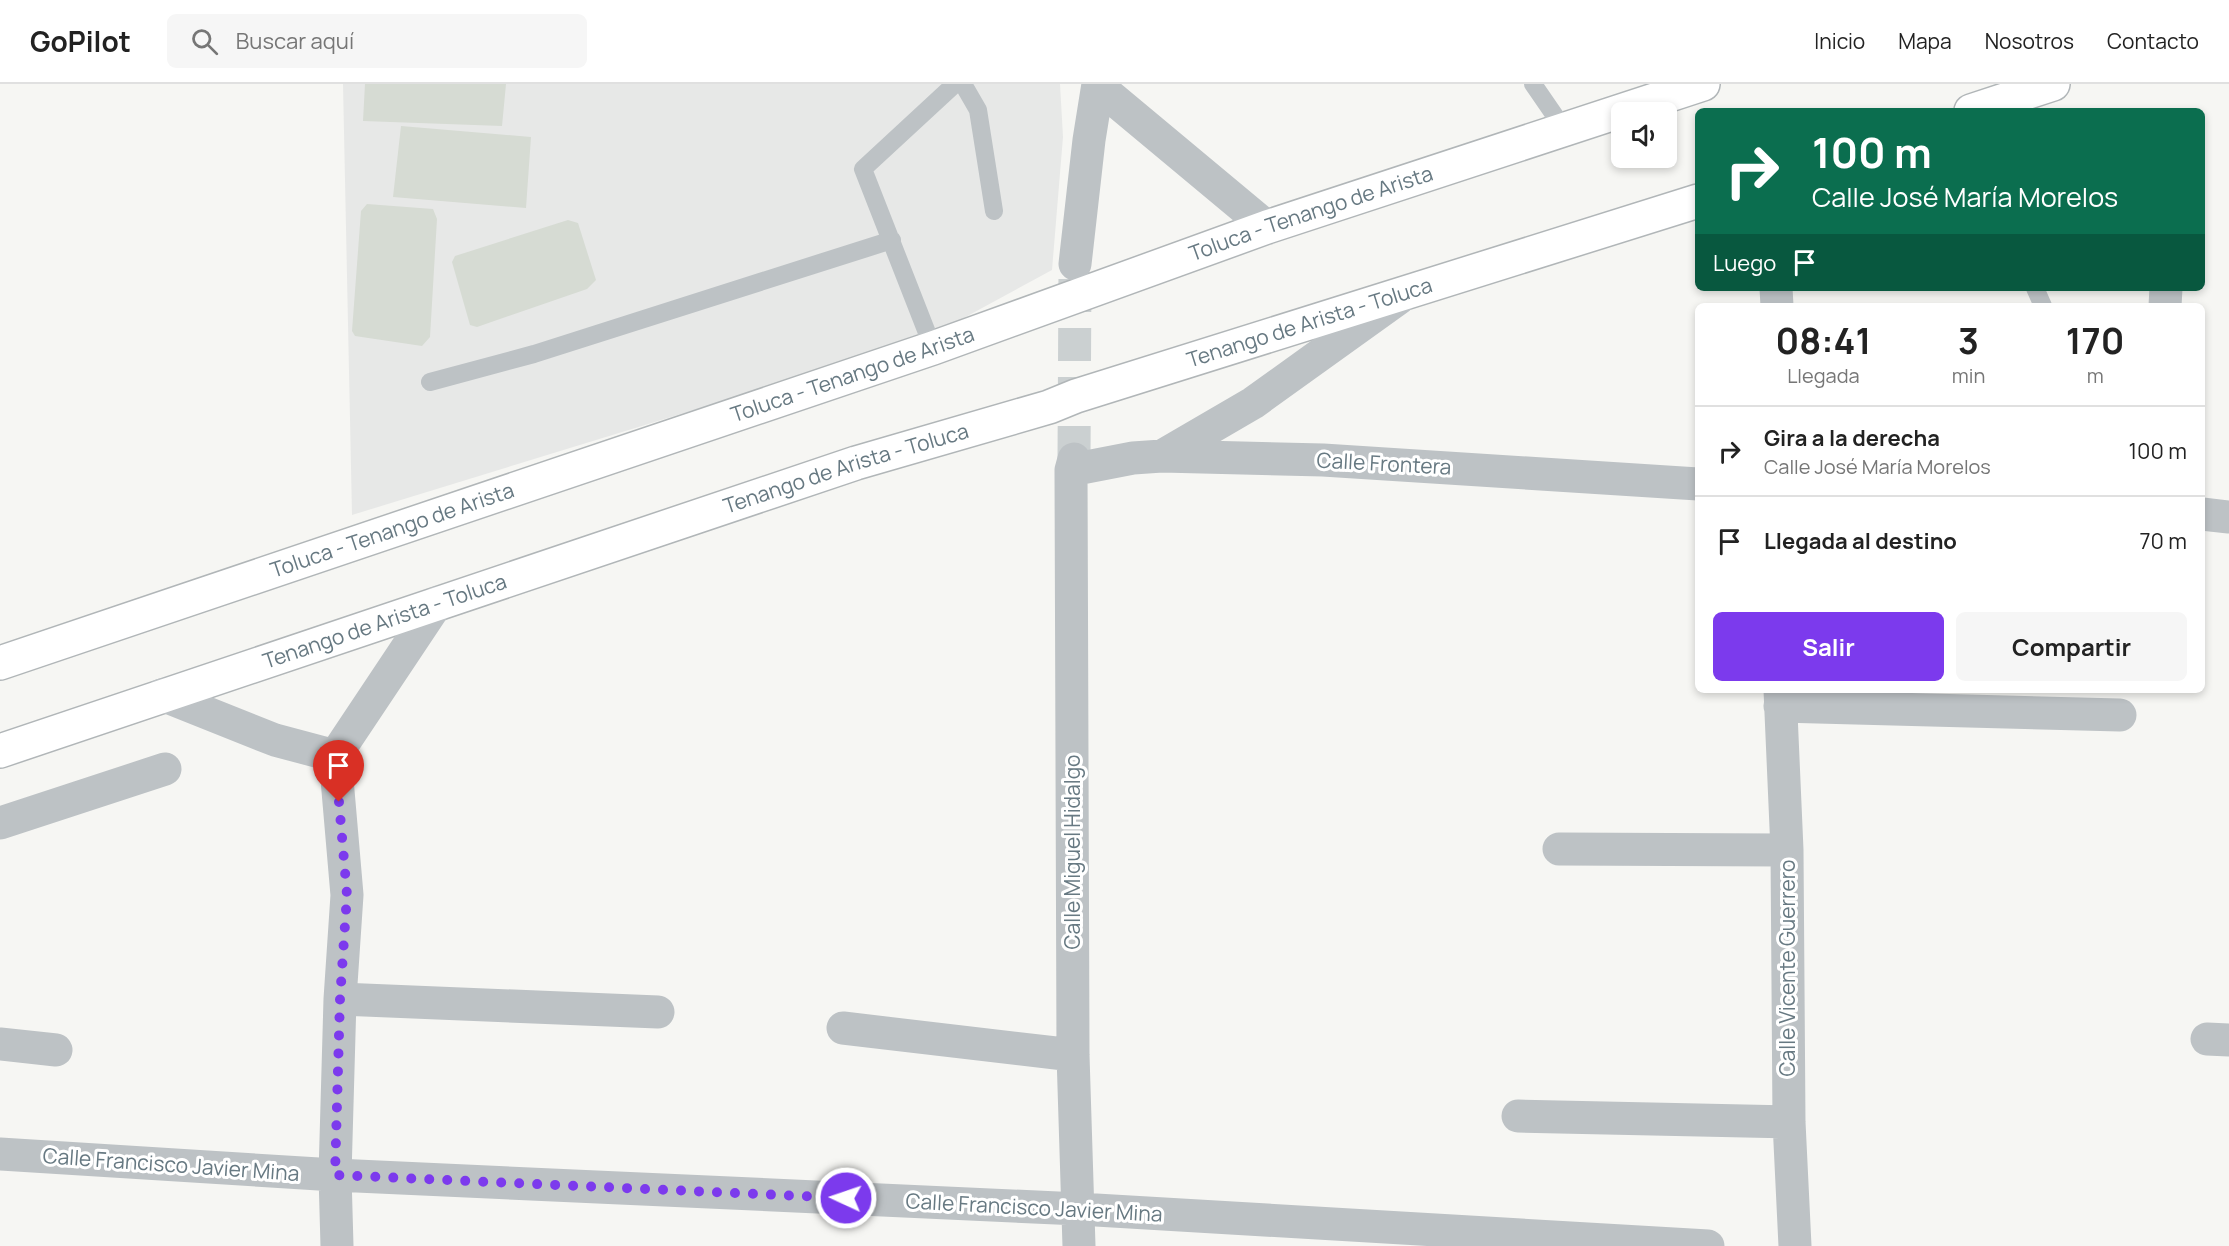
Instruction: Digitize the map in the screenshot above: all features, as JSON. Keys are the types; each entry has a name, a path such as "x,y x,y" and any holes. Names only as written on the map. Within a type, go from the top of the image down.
{"highway":[{"name":"Toluca - Tenango de Arista","path":"0,663 933,348 1267,227 1703,84"},
{"path":"1980,108 2053,84"},
{"name":"Tenango de Arista - Toluca","path":"0,751 856,463 1049,407 1076,396 1695,202"}],"street":[{"path":"1098,85 1267,227"},
{"path":"1075,264 1089,140 1098,85"},
{"path":"1162,456 1253,403 1407,292"},
{"name":"Calle Frontera","path":"1073,465 1162,456 1323,460 1695,484"},
{"name":"Calle Miguel Hidalgo","path":"1073,465 1073,1055 1079,1246"},
{"path":"2205,514 2229,517"},
{"path":"337,1246 335,1175 340,999 347,895 335,756 437,603"},
{"path":"162,695 275,740 335,756"},
{"path":"1780,698 2120,715"},
{"name":"Calle Vicente Guerrero","path":"1780,698 1787,850 1789,1122 1796,1246"},
{"path":"0,823 165,769"},
{"path":"1559,849 1787,850"},
{"path":"340,999 658,1012"},
{"path":"843,1028 1073,1055"},
{"path":"0,1044 56,1050"},
{"path":"1518,1116 1789,1122"},
{"name":"Calle Francisco Javier Mina","path":"0,1154 335,1175 1079,1209 1708,1246"}],"lane":[{"path":"933,348 863,170 955,84"},
{"path":"963,84 978,111 994,211"},
{"path":"1533,84 1564,129"},
{"path":"430,382 534,354 892,240"}],"shaded area":[{"path":"343,84 1060,84 1063,137 1052,270 925,339 352,515"},
{"path":"365,84 506,84 502,126 363,121"},
{"path":"401,126 531,137 526,208 393,197"},
{"path":"367,204 433,209 437,219 430,337 422,346 355,336 352,331 361,211"},
{"path":"568,220 578,223 596,280 587,289 477,327 470,325 452,262 455,256"}],"tunnel":[{"path":"1074,459 1075,269"}],"route":[{"path":"339,802 347,895 340,999 335,1175 846,1198"}]}
